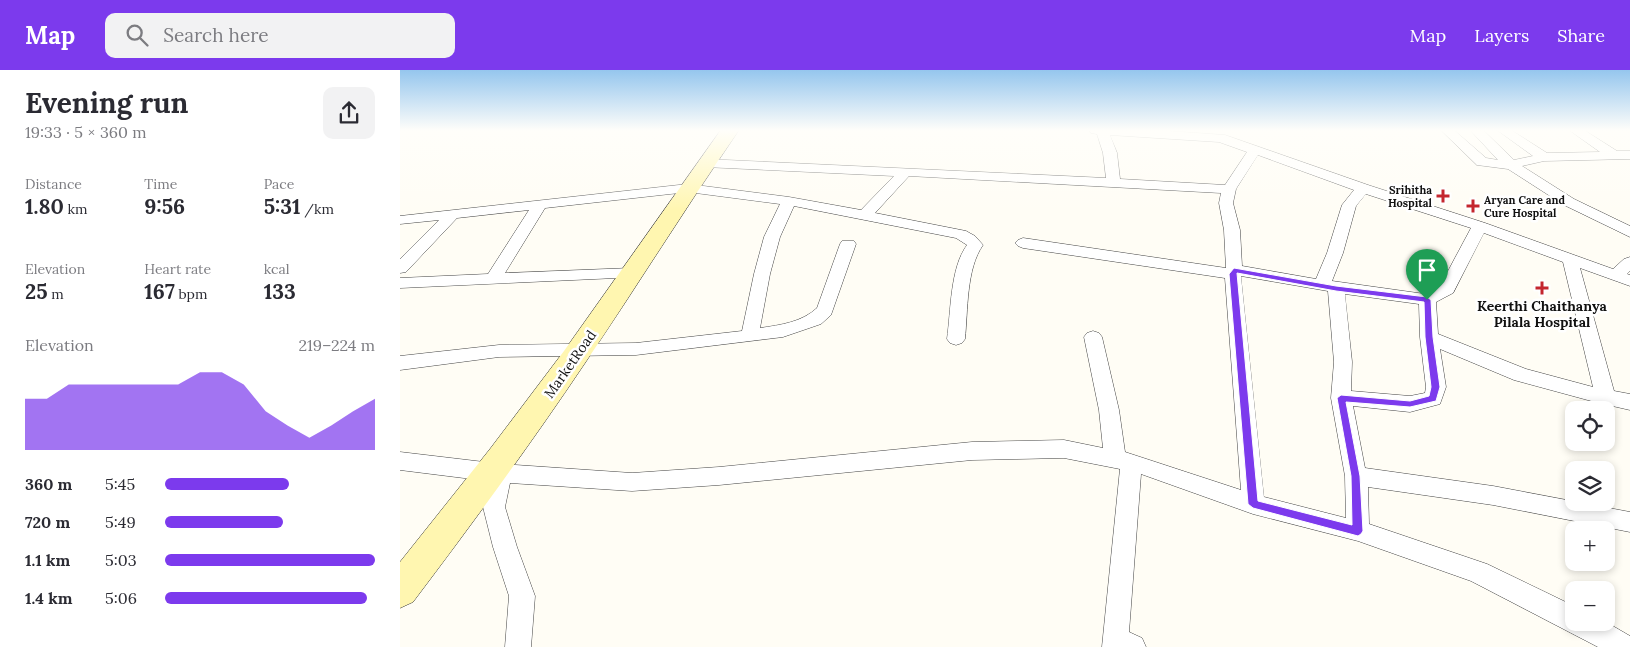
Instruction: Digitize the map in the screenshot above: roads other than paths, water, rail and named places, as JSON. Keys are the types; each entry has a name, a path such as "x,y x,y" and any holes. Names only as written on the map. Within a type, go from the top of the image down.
{"street":[{"name":"MarketRoad","path":"400,590 497,472 710,157"},
{"path":"1111,157 1114,183"},
{"path":"1250,157 1229,190 1226,203 1232,230 1253,504"},
{"path":"1275,157 1480,226 1623,278 1630,262"},
{"path":"1476,157 1482,162 1511,165 1549,157"},
{"path":"1503,157 1511,165 1574,206 1630,232"},
{"path":"705,163 1229,190"},
{"path":"865,215 905,172"},
{"path":"400,220 688,188 789,201 961,234 970,239 975,245 970,252 964,270 956,339"},
{"path":"1358,531 1356,476 1341,398 1343,362 1330,287 1335,253 1349,206 1363,188"},
{"path":"750,336 762,274 772,237 789,201"},
{"path":"493,279 540,203"},
{"path":"400,268 454,213"},
{"path":"1023,243 1427,300 1447,289 1480,226"},
{"path":"400,363 499,351 636,349 750,336 803,326 815,320 825,311 848,244"},
{"path":"1570,259 1588,334 1606,396"},
{"path":"400,283 632,273"},
{"path":"1341,398 1410,404 1433,399 1436,387 1429,337 1427,300"},
{"path":"1093,337 1109,410 1123,460 1121,645"},
{"path":"1429,337 1522,374 1595,395 1630,402"},
{"path":"400,461 497,472 632,482 719,476 972,451 1064,449 1123,460 1253,504 1358,531 1478,572 1565,616"},
{"path":"497,472 494,507 505,547 522,596 518,647"},
{"path":"1356,476 1479,494 1630,522"},
{"path":"1595,631 1624,647"}],"place":[{"name":"Srihitha Hospital","path":"1443,196"},
{"name":"Aryan Care and Cure Hospital","path":"1473,206"},
{"name":"Keerthi Chaithanya Pilala Hospital","path":"1542,288"}]}
